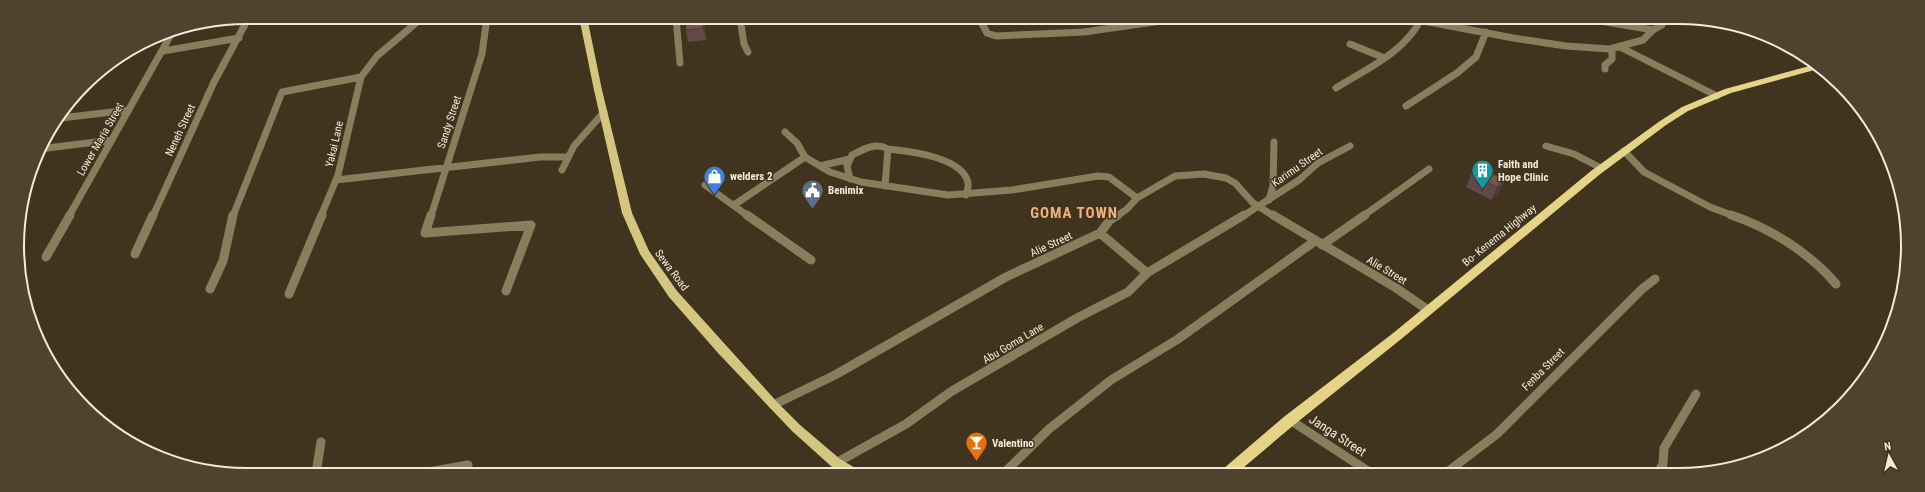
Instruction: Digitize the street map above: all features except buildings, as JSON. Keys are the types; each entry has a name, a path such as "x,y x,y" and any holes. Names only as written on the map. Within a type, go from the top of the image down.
{"highway":[{"name":"Bo- Kenema Highway","path":"1236,468 1290,420 1369,359 1601,168 1624,151 1686,109 1717,96 1767,79 1811,68"}],"main road":[{"name":"Sewa Road","path":"584,24 627,213 644,252 673,294 773,405 836,463 844,468"}],"street":[{"name":"Neneh Street","path":"135,254 214,82 246,24"},
{"name":"Yakai Lane","path":"289,294 336,180 361,77 377,56 415,24"},
{"name":"Sandy Street","path":"487,24 482,54 425,233 531,225 506,291"},
{"path":"677,24 680,63"},
{"path":"741,24 744,44 748,52"},
{"path":"982,24 986,33 990,36 1084,32 1140,24"},
{"path":"1336,88 1382,57 1400,47 1412,36 1419,24"},
{"path":"1443,24 1566,46 1610,49 1643,40 1662,24"},
{"path":"1619,24 1653,30"},
{"path":"1406,106 1457,73 1476,57 1486,32"},
{"name":"Lower Maria Street","path":"46,257 170,38"},
{"path":"163,51 239,38"},
{"path":"1350,44 1382,57"},
{"path":"1620,47 1717,96"},
{"path":"1605,69 1605,65 1612,59 1612,51 1610,49"},
{"path":"210,288 223,261 231,220 282,92 361,77"},
{"path":"65,118 129,110"},
{"path":"562,170 566,156 586,128 604,112"},
{"path":"785,132 797,143 805,158 820,166 850,178 885,186 948,196 1012,190 1098,176 1109,177 1137,198"},
{"path":"47,148 112,140"},
{"path":"1269,200 1274,186 1274,142"},
{"path":"850,178 847,166 852,155 869,147 879,146 888,149 912,152 945,161 962,172 968,179 969,188 966,195"},
{"name":"Karimu Street","path":"1147,273 1258,207 1299,180 1318,163 1350,146"},
{"path":"1546,146 1574,154 1601,168"},
{"path":"885,186 887,177 888,149"},
{"path":"1624,151 1644,172 1710,207 1752,222 1804,254 1825,271 1836,284"},
{"path":"336,180 566,156"},
{"path":"734,205 800,159 805,158"},
{"path":"820,166 850,159"},
{"path":"1009,468 1049,429 1111,380 1178,339 1429,169"},
{"name":"Alie Street","path":"773,405 835,375 1006,277 1100,233 1110,220 1127,209 1138,200 1137,198 1175,176 1204,174 1226,178 1235,183 1258,207 1396,288 1428,310"},
{"path":"705,185 811,260"},
{"path":"1100,233 1147,273"},
{"name":"Abu Goma Lane","path":"836,463 906,424 952,391 988,372 1078,318 1128,292 1147,273"},
{"name":"Fenba Street","path":"1453,468 1497,434 1642,289 1655,280"},
{"path":"1661,468 1663,464 1664,448 1696,394"},
{"name":"Janga Street","path":"1290,420 1363,468"},
{"path":"317,468 321,442"},
{"path":"451,468 468,465"}],"place":[{"name":"Faith and Hope Clinic","path":"1483,190"},
{"name":"welders 2","path":"714,196"},
{"name":"Benimix","path":"813,210"},
{"name":"Valentino","path":"976,462"}],"district":[{"name":"GOMA TOWN","path":"1074,213"}]}
